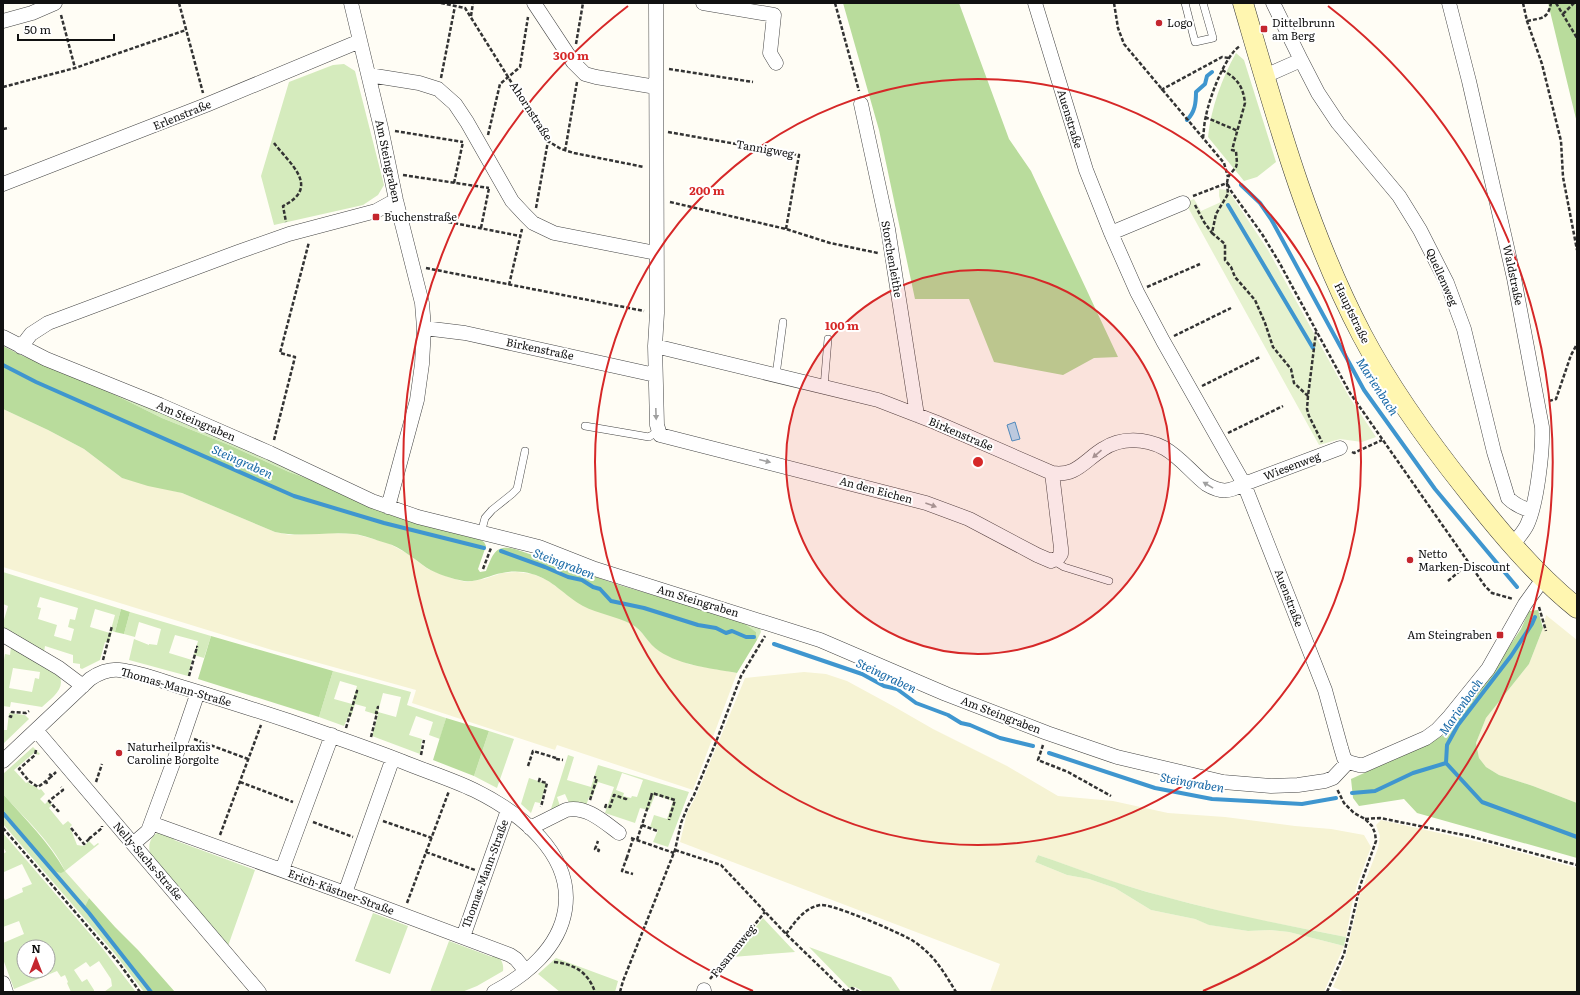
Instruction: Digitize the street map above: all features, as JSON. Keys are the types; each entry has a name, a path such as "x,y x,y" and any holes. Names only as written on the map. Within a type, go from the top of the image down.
{"street":[{"name":"Am Steingraben","path":"352,3 390,173 422,303 424,328 421,383 388,507"},
{"path":"656,3 657,314 654,346 658,431"},
{"path":"703,3 774,15 770,53 776,63"},
{"name":"Auenstraße","path":"1035,3 1086,170 1111,233 1137,292 1244,484 1325,690 1344,758 1348,762"},
{"name":"Hauptstraße","path":"1243,3 1296,178 1324,253 1362,336 1405,406 1435,449 1512,546 1543,579 1577,608"},
{"name":"Quellenweg","path":"1274,3 1318,93 1338,123 1399,196 1420,230 1447,283 1464,329 1494,452 1508,498 1521,508 1532,511"},
{"name":"Waldstraße","path":"1450,3 1514,278 1538,404 1542,438 1532,511 1527,524 1512,546"},
{"path":"3,21 57,7"},
{"path":"531,7 576,65 585,74 656,87"},
{"name":"Erlenstraße","path":"3,184 206,105 360,41"},
{"path":"1264,76 1301,60"},
{"path":"369,75 420,83 438,89 455,104 468,122 512,201 529,219 554,233 656,252"},
{"name":"Storchenleithe","path":"861,104 893,256 917,415"},
{"path":"1111,233 1186,200"},
{"path":"22,347 31,334 48,323 102,301 289,234 376,210 398,206"},
{"name":"Birkenstraße","path":"424,328 465,333 655,375"},
{"name":"Am Steingraben","path":"3,337 46,359 160,405 270,453 372,501 418,517 539,547 595,569 820,640 946,694 1047,733 1117,757 1222,782 1270,786 1298,785 1313,784 1333,778"},
{"name":"Birkenstraße","path":"654,346 878,400 917,415 1052,473 1061,474 1074,471 1103,449 1116,442 1141,440 1163,447 1173,453 1199,479 1212,488 1226,491 1233,490 1244,484"},
{"name":"An den Eichen","path":"658,431 660,435 666,438 797,469 926,503 969,519 1050,560"},
{"name":"Wiesenweg","path":"1244,484 1335,450"},
{"path":"1050,560 1058,558 1061,554 1052,473"},
{"path":"1333,778 1348,762 1364,765 1426,738 1437,730 1488,669 1528,599 1543,579"},
{"path":"3,635 68,674 83,686"},
{"name":"Thomas-Mann-Straße","path":"3,761 90,679 102,672 119,670 150,677 332,735 474,790 508,810 530,828 544,843 556,860 564,881 566,903 559,930 554,940 544,953 525,970 494,992"},
{"path":"133,844 148,831 151,824 184,735 198,692"},
{"name":"Nelly-Sachs-Straße","path":"36,730 259,992"},
{"path":"282,870 332,735"},
{"path":"345,892 393,758"},
{"path":"530,828 572,808 593,814 619,833"},
{"name":"Thomas-Mann-Straße","path":"462,937 508,810"},
{"name":"Erich-Kästner-Straße","path":"151,824 345,892 510,955 516,959 525,970"},
{"path":"3,983 6,992"}],"lane":[{"path":"1185,3 1196,42 1213,38 1203,3"},
{"path":"776,375 783,322"},
{"path":"824,387 828,339"},
{"path":"585,426 649,437 658,431"},
{"path":"487,534 485,518 492,510 517,489 525,451"},
{"path":"1050,560 1064,567 1109,581"}],"path":[{"path":"179,3 201,87"},
{"name":"Ahornstraße","path":"441,3 465,8 548,141 565,151 656,169"},
{"path":"471,17 473,3"},
{"path":"565,151 583,3"},
{"path":"835,3 858,88"},
{"path":"1114,3 1118,28 1124,44 1161,90 1224,163 1228,177 1228,194 1216,214 1212,233"},
{"path":"1523,3 1527,21 1542,64 1561,141 1563,178 1577,250"},
{"path":"1527,21 1543,18 1549,12 1551,3"},
{"path":"1556,3 1577,38"},
{"path":"1563,14 1574,3"},
{"path":"438,89 455,6"},
{"path":"57,7 75,68"},
{"path":"485,151 500,84 520,68 531,7"},
{"path":"3,87 75,68 186,30"},
{"path":"1203,138 1205,117 1222,70 1238,47 1254,42"},
{"path":"1161,90 1222,57 1229,58"},
{"path":"656,67 753,82"},
{"path":"1222,70 1237,80 1244,96 1243,114 1232,150 1236,151 1237,163 1236,167 1228,177"},
{"path":"1205,117 1238,131"},
{"path":"454,183 468,122"},
{"path":"3,129 9,128"},
{"path":"381,128 463,142"},
{"name":"Tannigweg","path":"656,130 799,155 786,230"},
{"path":"509,285 520,236 529,219 548,141"},
{"path":"274,143 295,167 301,179 302,186 298,195 291,202 283,206 289,234"},
{"path":"481,228 494,168"},
{"path":"390,173 489,188"},
{"path":"1186,200 1227,183"},
{"path":"1227,183 1279,262 1350,393 1476,575 1492,593 1528,599 1540,609 1546,631"},
{"path":"656,199 893,256"},
{"path":"1186,200 1196,206 1204,222 1212,233 1225,244 1225,260 1231,267 1235,277 1257,304 1273,347 1291,369 1294,383 1308,396"},
{"path":"398,206 481,228 520,236"},
{"path":"270,453 295,357 280,353 313,228"},
{"path":"1137,292 1200,264"},
{"path":"413,265 657,314"},
{"path":"1163,341 1231,308"},
{"path":"1316,332 1307,409 1321,441 1335,450 1354,453 1382,440"},
{"path":"1538,404 1556,399 1571,355 1577,344"},
{"path":"1192,391 1260,357"},
{"path":"1218,438 1283,406"},
{"path":"483,569 490,552 487,534"},
{"path":"1448,581 1469,563"},
{"path":"620,992 623,981 675,851 681,823 694,795 741,676 772,624"},
{"path":"102,662 112,626"},
{"path":"188,679 196,647"},
{"path":"346,729 356,691"},
{"path":"371,738 376,713 378,707 379,708"},
{"path":"9,716 12,717 12,712 26,714 30,711"},
{"path":"216,846 265,713"},
{"path":"184,735 248,759"},
{"path":"421,757 423,751 422,744 424,740"},
{"path":"36,749 35,755 19,769 38,787 46,783 52,776"},
{"path":"528,766 533,751 563,760"},
{"path":"1038,760 1068,772 1110,796"},
{"path":"591,797 597,778 594,777"},
{"path":"540,778 539,781 546,783 542,804"},
{"path":"1326,992 1344,954 1360,886 1376,840 1372,826 1365,819 1354,813 1344,803 1337,791 1333,778"},
{"path":"403,915 452,781"},
{"path":"240,782 364,840"},
{"path":"59,810 58,811 50,801 63,790 61,787"},
{"path":"637,840 652,797 652,793 675,800 668,820"},
{"path":"608,806 610,807 614,795 626,799 627,797"},
{"path":"372,817 432,838"},
{"path":"1365,819 1380,818 1469,836 1577,865"},
{"path":"642,825 657,831"},
{"path":"71,828 84,844 102,828 102,826"},
{"path":"3,828 119,963 140,992"},
{"path":"619,833 633,839 721,865 786,934 846,992 852,988 859,992"},
{"path":"633,839 622,871 633,874"},
{"path":"598,840 595,849 598,850 598,852"},
{"path":"426,852 486,874"},
{"path":"786,934 804,912 813,907 822,904 836,908 908,938 930,955 938,964 956,992"},
{"name":"Fasanenweg","path":"704,991 708,982 765,912"},
{"path":"548,961 562,962 577,968 588,978 596,992"}],"shaded area":[{"path":"3,409 84,449 122,478 182,493 275,532 290,535 330,533 355,534 388,543 408,554 428,569 466,582 484,579 502,573 517,572 533,574 547,580 569,596 631,623 658,650 688,664 737,673 693,790 557,745 555,750 412,703 416,690 272,650 3,567"},
{"path":"1546,615 1577,640 1577,803 1499,775 1486,767 1479,758 1476,743 1486,718 1529,664 1543,628"},
{"path":"804,672 826,674 847,681 933,729 1007,766 1058,796 1113,801 1168,813 1225,817 1331,829 1364,835 1371,847 1357,885 1346,937 1244,917 1161,896 1117,883 1038,855 1035,862 1067,875 1089,879 1115,888 1151,910 1195,919 1210,925 1248,931 1270,930 1289,932 1344,946 1324,992 990,992 1000,964 680,842 687,813 697,794 745,678"},
{"path":"1381,820 1493,845 1577,868 1577,992 1345,992 1333,987 1345,959 1360,895 1378,848 1380,836 1376,825"}],"green space":[{"path":"843,3 959,3 1009,139 1031,171 1118,357 1094,358 1063,375 994,362 969,299 915,299 879,130"},
{"path":"1548,3 1577,3 1577,123"},
{"path":"1236,53 1244,60 1276,162 1257,177 1244,181 1208,137 1209,126 1218,94"},
{"path":"344,64 355,71 384,185 378,195 363,205 274,225 261,176 289,82 333,65"},
{"path":"1219,189 1228,190 1268,250 1348,395 1376,437 1362,442 1340,439 1319,445 1185,202 1194,199 1201,211 1221,202"},
{"path":"3,346 23,356 99,387 162,418 229,445 289,472 479,539 484,542 486,546 478,569 480,572 486,571 493,555 499,549 515,549 619,585 725,616 743,623 756,632 757,640 737,673 696,666 677,660 659,651 639,630 631,624 583,606 539,576 520,572 509,572 473,581 459,580 427,568 397,547 366,536 344,533 285,534 275,532 182,493 148,486 122,478 84,449 3,409"},
{"path":"99,387 162,412 323,484 289,472 229,445 162,418"},
{"path":"3,572 121,609 115,632 112,631 109,643 105,642 100,660 82,669 80,668 80,664 73,663 73,655 45,646 44,652 3,629 3,623 8,606 3,604","holes":["40,597 78,608 75,620 70,619 68,627 74,629 71,641 54,636 57,625 38,619 41,608 37,607","95,609 115,615 110,633 90,627"]},
{"path":"121,609 130,612 124,634 115,632"},
{"path":"1538,610 1543,628 1529,664 1486,718 1476,743 1479,758 1486,767 1499,775 1577,803 1577,858 1417,813 1404,799 1359,806 1353,798 1351,779 1444,735 1473,700 1521,629 1529,611"},
{"path":"130,612 211,636 204,658 194,655 198,641 175,635 169,653 192,660 188,676 129,660 134,639 149,645 157,645 161,629 139,622 135,637 124,634"},
{"path":"725,616 760,628 761,632 757,640 756,632"},
{"path":"211,636 333,671 319,717 198,679"},
{"path":"11,646 60,677 61,682 59,690 42,707 11,702 10,707 3,706 3,666 5,654 10,655","holes":["13,668 40,672 39,679 35,678 32,692 9,688"]},
{"path":"333,671 411,692 407,705 446,718 440,739 429,735 433,722 416,716 409,735 422,739 420,754 372,736 378,715 365,711 366,707 355,704 351,717 348,717 344,726 319,717","holes":["340,681 357,686 352,704 334,699","383,693 401,697 396,717 378,712"]},
{"path":"9,713 25,715 29,719 3,744 3,730 7,730"},
{"path":"446,718 489,731 474,776 433,760"},
{"path":"489,731 514,739 497,788 474,776"},
{"path":"33,747 40,754 38,755 35,752 14,770 26,783 28,782 39,790 41,789 45,794 40,799 45,804 48,801 52,805 49,808 63,825 68,821 72,825 70,827 77,845 84,846 89,841 94,846 98,843 99,844 65,871 59,860 37,830 3,794 3,774"},
{"path":"568,755 574,757 567,780 591,787 598,765 689,792 668,847 653,842 658,830 650,827 654,815 667,819 673,801 655,795 649,810 640,808 635,823 605,813 614,787 598,782 592,797 589,797 586,806 569,803 565,794 557,797 560,806 550,812","holes":["622,773 643,780 637,797 632,796 631,798 623,796 624,793 616,790"]},
{"path":"529,778 547,784 540,803 535,802 531,813 521,804"},
{"path":"3,794 44,840 59,860 65,871 61,873 51,868 3,810"},
{"path":"3,810 51,868 65,871 89,898 85,906 153,992 144,992 115,954 3,824"},
{"path":"159,832 176,836 174,840 255,870 228,946 151,855 149,845 151,839"},
{"path":"3,833 103,949 136,992 104,992 112,986 111,979 99,961 90,967 86,962 74,970 82,982 87,979 94,992 71,992 65,975 61,977 56,971 56,939 16,939 16,979 38,979 14,989 3,959 3,943 24,934 19,921 3,927 3,896 5,900 23,892 22,888 32,884 22,864 4,872 3,854 6,852 3,847"},
{"path":"1038,855 1146,892 1208,908 1346,937 1344,946 1289,932 1270,930 1248,931 1209,925 1195,919 1151,910 1115,888 1089,879 1067,875 1035,862"},
{"path":"89,898 175,992 153,992 85,906"},
{"path":"373,913 408,926 390,974 355,961"},
{"path":"763,918 795,952 732,957"},
{"path":"449,941 492,957 494,954 502,961 503,971 477,986 462,992 430,992"},
{"path":"809,947 891,977 901,992 864,992 855,987 849,988"},
{"path":"556,958 618,981 615,992 560,992 538,974"}],"water":[{"path":"1015,422 1020,439 1012,441 1007,425"}],"waterway":[{"path":"1187,120 1192,114 1196,100 1196,92 1205,84 1207,76 1212,72"},
{"name":"Marienbach","path":"1241,185 1260,203 1271,219 1364,390 1435,489 1517,587"},
{"path":"1228,205 1313,348"},
{"name":"Steingraben","path":"3,365 36,382 294,496 384,523 484,548"},
{"name":"Steingraben","path":"501,551 568,577 582,580 593,587 600,589 611,601 644,608 698,625 716,628 726,633 732,631 746,637 754,637"},
{"name":"Marienbach","path":"1535,617 1511,656 1458,725 1447,745 1446,763 1482,802 1577,837"},
{"name":"Steingraben","path":"774,644 862,674 884,686 897,689 916,703 948,715 961,723 970,725 1000,738 1033,746"},
{"name":"Steingraben","path":"1049,753 1155,788 1212,799 1302,804 1336,798"},
{"name":"Steingraben","path":"1352,793 1375,791 1413,773 1446,763"},
{"path":"3,813 89,913 151,992"}],"place":[{"name":"Logo","path":"1159,23"},
{"name":"Dittelbrunn am Berg","path":"1264,29"},
{"name":"Buchenstraße","path":"376,217"},
{"name":"Netto Marken-Discount","path":"1410,560"},
{"name":"Am Steingraben","path":"1500,635"},
{"name":"Naturheilpraxis Caroline Borgolte","path":"119,753"}]}
